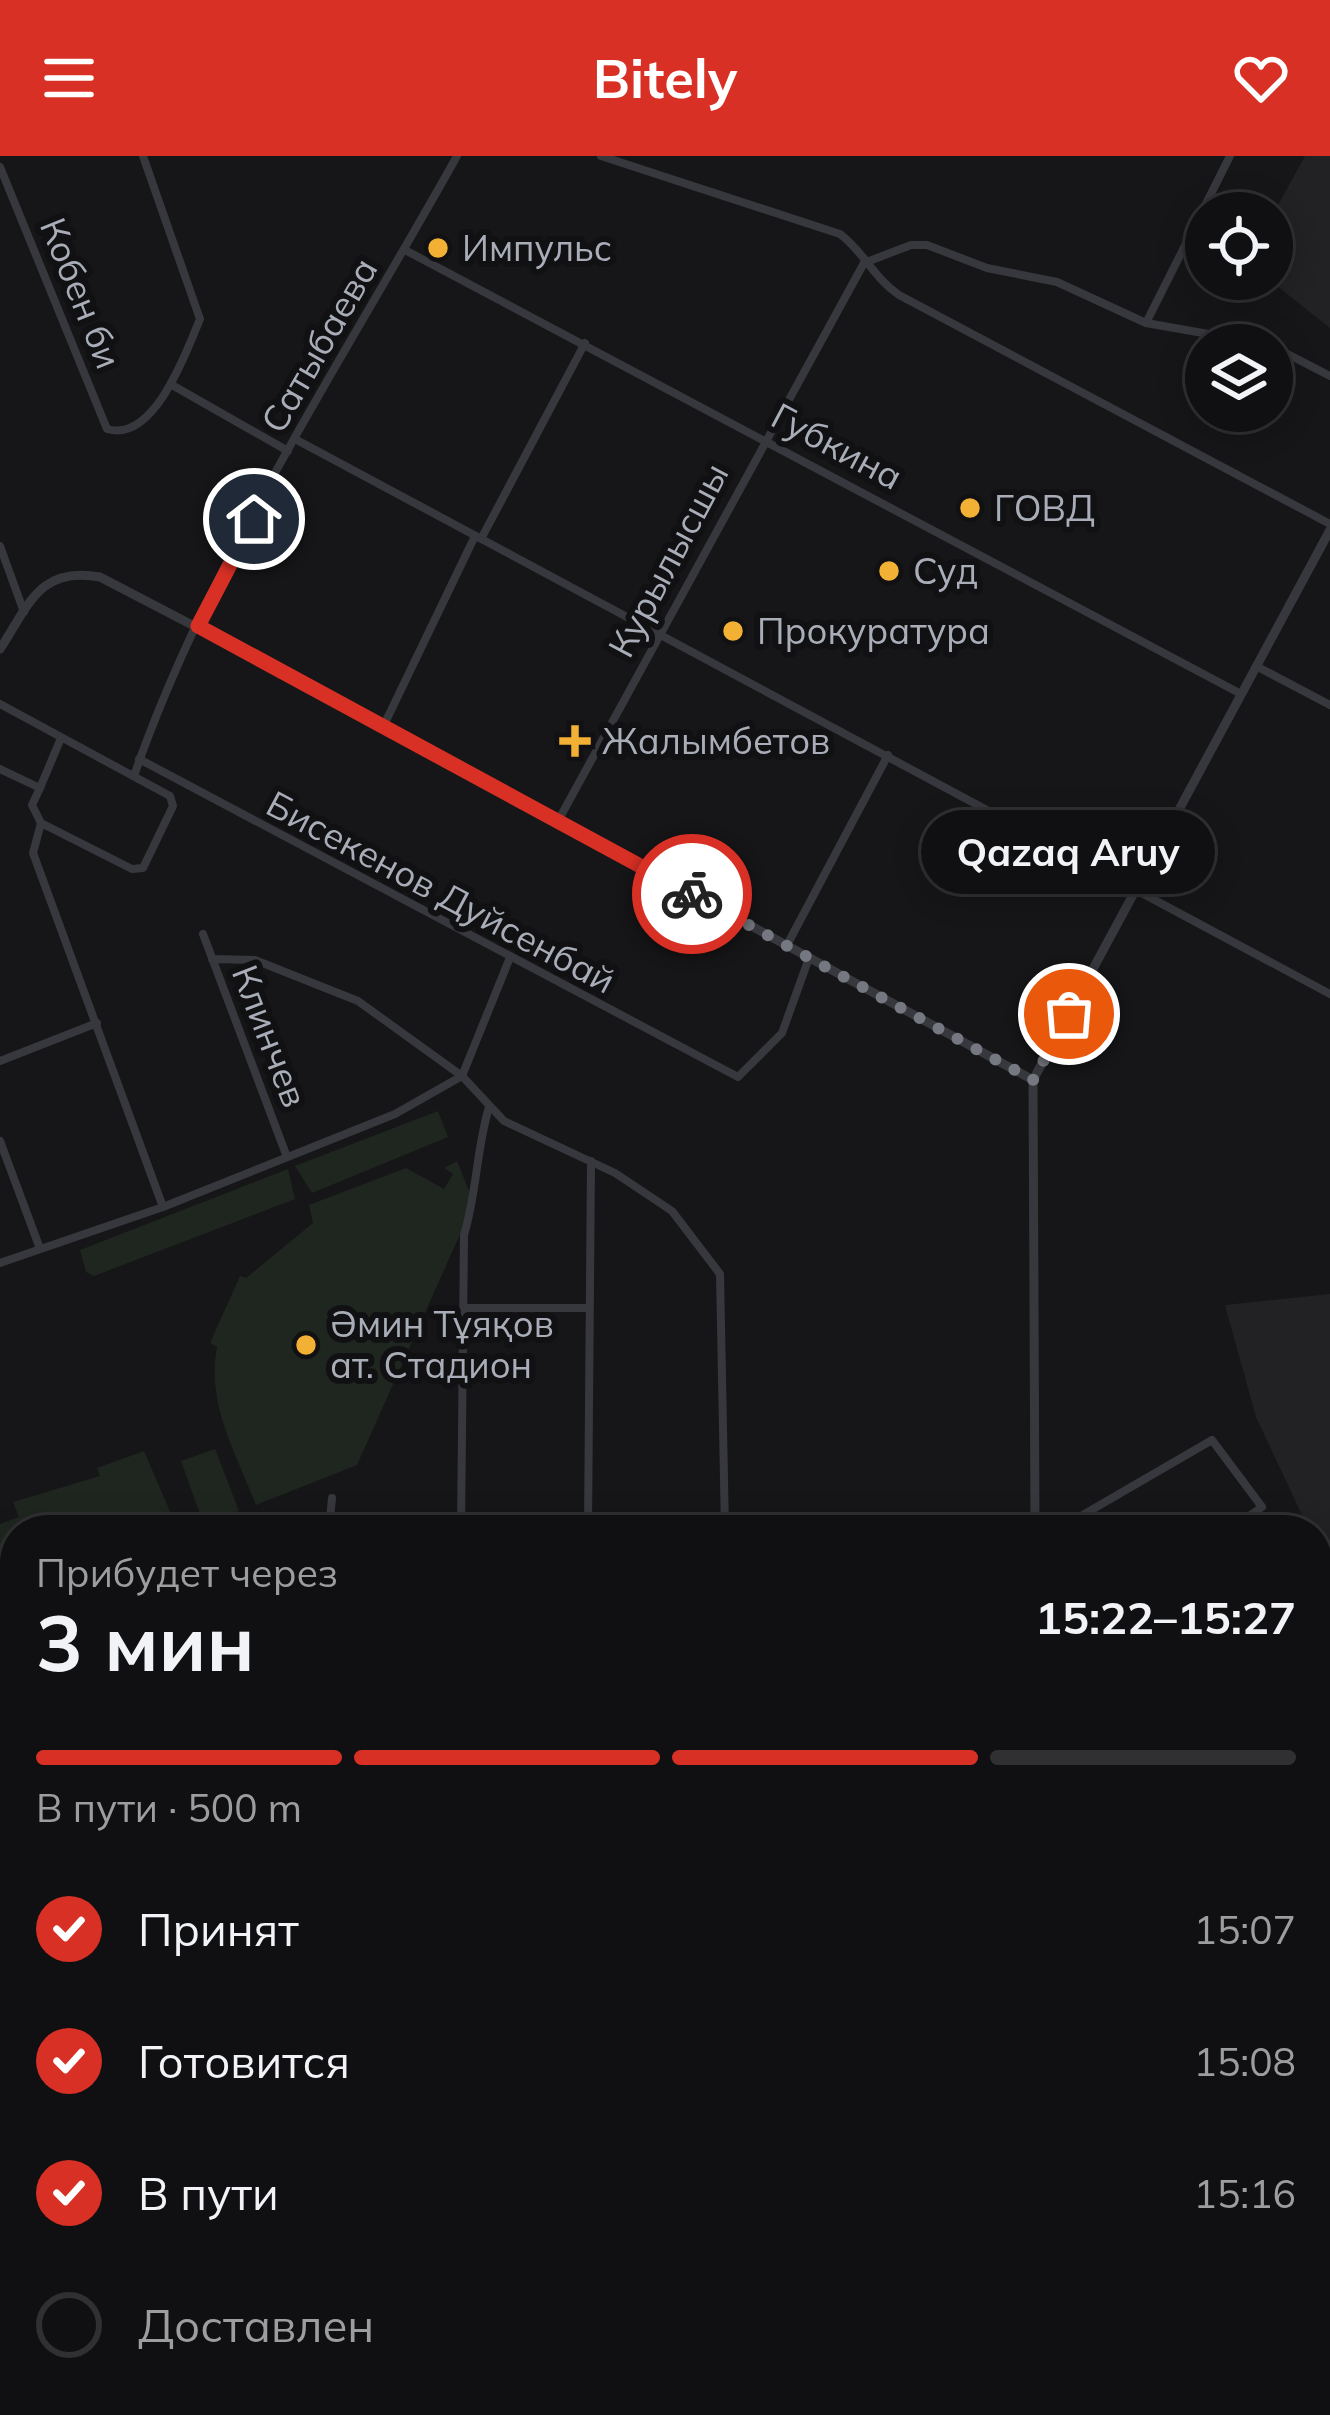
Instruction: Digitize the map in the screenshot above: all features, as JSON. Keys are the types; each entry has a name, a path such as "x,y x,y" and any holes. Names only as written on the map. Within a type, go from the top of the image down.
{"street":[{"path":"143,156 200,312 172,385 288,452"},
{"name":"Сатыбаева","path":"134,776 198,626 288,452 457,156"},
{"path":"601,156 840,234 898,295 1330,527 1033,1080 1035,1515"},
{"path":"1146,323 1230,156"},
{"name":"Кобен би","path":"0,166 107,429 130,430 172,385"},
{"path":"864,263 911,245 927,245 987,268 1057,283 1146,323 1185,330"},
{"name":"Губкина","path":"405,250 1241,694"},
{"name":"Курылысшы","path":"557,822 864,263"},
{"path":"383,724 584,343"},
{"path":"1293,356 1330,376"},
{"path":"295,439 1330,994"},
{"path":"0,546 24,613"},
{"path":"0,649 44,584 79,574 100,578 383,724 1033,1080"},
{"path":"1256,666 1330,705"},
{"path":"0,704 165,792 173,806 143,868 132,868 41,824 32,806 61,738"},
{"path":"787,946 888,755"},
{"name":"Бисекенов Дуйсенбай","path":"140,759 509,960 738,1077 782,1033 808,958"},
{"path":"0,769 40,788"},
{"path":"41,824 33,853 164,1207"},
{"name":"Клинчев","path":"203,934 287,1157"},
{"path":"212,958 255,960 358,1000 462,1076 504,1121 591,1161 672,1211 720,1274 725,1515"},
{"path":"0,1264 164,1207 395,1114 462,1076 509,960"},
{"path":"0,1061 97,1022"},
{"path":"461,1515 464,1235 477,1192 476,1151 489,1107"},
{"path":"0,1141 40,1247"},
{"path":"588,1515 586,1308 591,1161"},
{"path":"465,1308 586,1308"},
{"path":"1083,1515 1212,1440 1262,1508 1252,1515"},
{"path":"330,1515 332,1498"}],"shaded area":[{"path":"1305,156 1330,156 1330,328 1293,299 1293,192 1285,192"},
{"path":"438,1111 448,1137 312,1193 295,1166"},
{"name":"Әмин Тұяқов ат. Стадион","path":"457,1161 474,1203 357,1465 256,1505 219,1408 217,1347 210,1343 240,1276 246,1278 313,1223 309,1205 406,1168 444,1189 453,1174 444,1168"},
{"path":"288,1169 295,1199 94,1276 86,1272 80,1250"},
{"path":"1330,1294 1330,1515 1302,1515 1256,1417 1225,1305"},
{"path":"215,1449 239,1511 200,1515 181,1461"},
{"path":"144,1451 172,1515 18,1515 13,1502 100,1476 97,1468"}],"way so far":[{"path":"692,894 1033,1080 1069,1014"}],"place":[{"name":"Импульс","path":"438,248"},
{"name":"ГОВД","path":"970,508"},
{"name":"Суд","path":"889,571"},
{"name":"Прокуратура","path":"733,631"},
{"name":"Жалымбетов","path":"575,741"},
{"name":"Qazaq Aruy","path":"1069,1014"},
{"name":"Әмин Тұяқов ат. Стадион","path":"306,1345"}],"route":[{"path":"254,519 198,626 692,894"}]}
